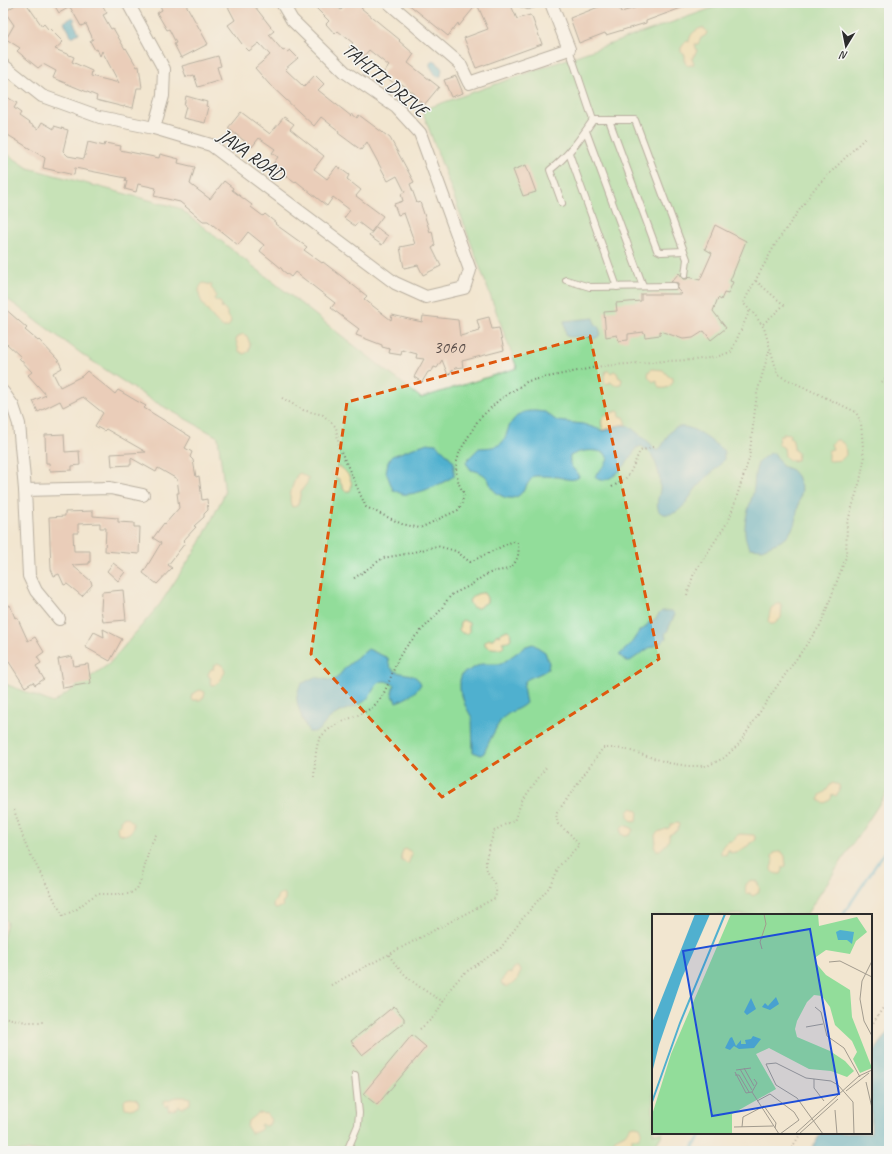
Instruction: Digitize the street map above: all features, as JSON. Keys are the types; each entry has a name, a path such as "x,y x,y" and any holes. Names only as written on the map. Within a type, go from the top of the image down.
{"street":[{"path":"128,3 164,69 163,96 154,128"},
{"name":"TAHITI DRIVE","path":"282,3 292,20 345,72 396,107 420,133 470,270 464,288"},
{"path":"389,3 460,64 469,83 569,49 551,3"},
{"name":"JAVA ROAD","path":"3,65 42,96 100,117 154,128 210,145 395,283 426,297 464,288"},
{"path":"3,392 14,406 19,424 26,490 29,576 36,591 59,619"},
{"path":"26,490 110,488 143,495"}],"lane":[{"path":"520,3 528,6 539,3"},
{"path":"569,49 593,120"},
{"path":"593,120 635,120 687,260 685,275"},
{"path":"562,203 550,170 574,147 593,120"},
{"path":"609,120 658,250 661,252 684,251"},
{"path":"586,131 643,286"},
{"path":"568,153 617,287"},
{"path":"566,280 590,287 674,286"},
{"path":"347,1151 358,1125 359,1114 355,1075"}],"path":[{"path":"420,1029 435,1016 450,989 463,974 500,949 552,884 559,866 580,846 572,835 558,824 556,814 602,748 616,748 631,751 669,763 688,766 707,766 724,758 739,744 775,689 821,624 846,557 847,524 860,481 864,460 861,423 856,412 778,375 762,325 743,303 776,243 815,188 866,136"},
{"path":"756,281 784,305 762,325"},
{"path":"282,398 303,410 323,415 336,427 339,447 366,507 402,524 420,528 458,510 461,506 464,494 459,484 456,471 460,451 478,420 500,400 528,381 602,366 694,360 731,352 750,310"},
{"path":"687,595 694,573 729,520 749,459 757,392 770,347"},
{"path":"882,382 889,374"},
{"path":"612,487 625,480 640,451 656,446"},
{"path":"314,777 318,743 320,738 337,724 357,715 377,702 387,686 399,657 406,647 439,613 452,595 490,573 506,570 515,561 519,552 518,543 513,541 470,562 456,551 437,546 383,558 353,579"},
{"path":"331,986 495,898 496,888 487,871 486,864 494,831 504,824 514,821 522,801 547,766"},
{"path":"14,810 26,846 63,916 77,909 97,894 130,894 137,889 142,877 150,846 157,833"},
{"path":"388,955 402,973 428,993 444,1002"},
{"path":"872,1024 889,999"},
{"path":"3,1016 26,1022 43,1022"},
{"path":"790,1151 801,1134"}],"highlighted area":[{"path":"590,336 659,659 442,797 311,654 347,402"}],"green space":[{"path":"727,3 889,3 889,789 807,914 652,914 652,1134 662,1134 652,1151 3,1151 3,939 7,922 3,916 3,683 53,703 109,664 160,604 200,543 225,493 218,437 150,399 86,357 3,296 3,151 28,168 179,208 421,398 517,368 422,110"}],"sand":[{"path":"704,28 707,32 706,35 701,38 698,44 695,44 697,51 692,59 694,64 688,66 685,63 685,55 681,52 681,48 686,41 689,42 690,37 696,30"},
{"path":"203,283 212,285 211,288 216,296 214,299 220,302 222,305 221,308 225,309 227,316 230,318 231,322 228,327 223,327 219,324 203,304 199,293"},
{"path":"243,334 247,336 250,344 249,351 244,354 239,351 236,340 237,337"},
{"path":"652,369 663,370 668,376 673,378 672,384 666,388 660,388 656,380 653,382 648,376 649,371"},
{"path":"606,371 611,373 614,371 617,373 619,378 622,379 621,384 614,385 611,382 607,384 604,382"},
{"path":"618,411 620,413 619,416 624,417 626,424 603,431 602,418 606,414 609,416 610,413"},
{"path":"783,433 790,434 789,438 792,438 794,450 798,453 797,460 789,460 785,456 784,448 778,444 779,436 783,436"},
{"path":"836,440 839,440 845,445 846,455 841,460 831,461 828,460 828,454 829,450 833,449 831,444"},
{"path":"339,466 345,471 351,480 352,484 350,491 344,490 338,478 336,479 331,472"},
{"path":"300,473 308,478 301,492 297,506 292,507 290,499 291,491 297,475"},
{"path":"484,593 487,598 487,602 478,608 472,607 469,601 475,595"},
{"path":"777,604 782,606 781,618 774,624 770,624 768,621 771,608"},
{"path":"463,620 469,623 469,632 467,634 462,633 459,630 460,622"},
{"path":"507,630 510,631 511,639 502,642 504,645 503,647 494,648 485,645 485,642 489,639 493,639 497,634 500,636 501,633"},
{"path":"218,663 223,666 225,672 217,684 212,685 210,681 211,678 208,674 211,669 214,669 213,666"},
{"path":"200,690 205,692 204,697 200,700 192,700 192,694"},
{"path":"832,783 839,785 840,791 836,796 832,794 831,799 823,803 819,800 820,795 825,792"},
{"path":"632,808 638,811 637,821 633,822 628,817 628,812"},
{"path":"125,817 131,821 133,827 128,834 124,835 118,833 117,827 122,823 119,821"},
{"path":"671,824 679,824 678,830 669,835 668,842 660,850 656,850 654,846 656,843 655,835 658,832 669,828"},
{"path":"623,825 632,828 633,830 630,835 625,836 621,834"},
{"path":"740,834 754,835 756,838 755,841 740,851 730,853 730,850 728,850 726,855 721,854 721,849 724,844 733,841 736,836"},
{"path":"406,849 412,854 408,864 402,861 401,856 403,850"},
{"path":"782,852 785,856 786,866 783,867 781,874 773,872 771,869 774,861 772,857 774,853"},
{"path":"752,880 756,881 759,886 759,892 752,896 750,893 747,894 745,888 748,882"},
{"path":"283,893 285,894 285,901 282,903 283,906 277,909 274,908 273,904 278,895"},
{"path":"518,967 520,971 516,981 510,985 504,986 501,983 503,978 508,973 511,974 512,969"},
{"path":"177,1097 190,1098 190,1104 182,1108 179,1106 176,1109 168,1110 169,1105 165,1107 164,1101"},
{"path":"131,1098 138,1101 138,1107 130,1109 125,1108 124,1101"},
{"path":"258,1113 267,1114 271,1120 269,1125 264,1126 262,1124 260,1125 262,1128 260,1130 251,1133 247,1127 248,1121"},
{"path":"630,1127 640,1127 641,1130 639,1138 632,1138 631,1145 627,1150 623,1151 620,1148 616,1149 613,1143 615,1139 625,1134"}],"water":[{"path":"73,17 75,20 73,21 79,33 72,37 64,22"},
{"path":"432,61 436,61 442,69 441,76 437,77 430,66"},
{"path":"594,318 595,324 600,330 598,337 593,339 587,336 566,336 564,321"},
{"path":"535,411 545,412 557,421 583,424 604,431 616,426 629,426 658,451 672,430 678,427 685,427 692,429 706,437 724,451 724,460 696,488 685,504 676,512 671,514 661,513 659,510 657,504 660,490 658,471 651,454 642,446 636,448 630,459 619,472 606,480 600,480 595,477 608,459 605,453 583,451 570,456 571,466 579,477 571,479 534,476 519,495 513,498 505,497 493,490 485,476 480,472 471,470 466,463 479,448 491,447 503,442 512,422 519,414"},
{"path":"427,443 436,444 454,462 454,476 436,486 414,493 402,494 393,490 386,472 388,462 392,456"},
{"path":"771,453 775,454 782,466 792,470 797,476 802,489 794,526 789,534 781,541 762,549 749,548 746,541 745,527 754,490 756,469 761,460"},
{"path":"662,611 672,611 675,614 665,634 666,638 661,643 649,648 627,662 619,655 630,645 640,630 645,628 650,621 656,619"},
{"path":"533,644 545,652 549,663 548,669 525,682 524,693 526,703 502,719 484,753 481,755 473,752 472,718 465,705 460,689 462,674 481,664 501,664 526,646"},
{"path":"368,649 388,658 393,670 413,676 421,684 419,687 410,695 396,702 392,693 394,685 388,682 380,682 376,685 365,701 334,715 327,720 319,730 309,732 302,718 297,701 301,684 315,677 332,681 336,679 346,667"},
{"path":"889,1030 889,1151 810,1151 820,1134 872,1134 872,1056"}],"building":[{"path":"18,3 26,3 42,26 44,24 63,42 55,49 74,57 72,62 92,71 91,76 119,83 102,51 100,56 97,49 95,50 90,41 93,39 86,24 81,26 70,7 59,13 53,3 101,3 107,13 103,15 111,29 113,28 137,67 139,66 142,88 137,88 133,108 96,100 97,96 53,78 56,71 43,64 38,68 17,51 20,48 6,39 14,25 5,12"},
{"path":"159,3 185,3 208,44 181,58 169,29 167,30 157,13 162,10"},
{"path":"226,3 252,3 274,31 269,35 283,51 285,50 287,52 290,50 298,58 285,69 304,87 315,75 324,84 318,90 351,116 352,114 357,118 359,115 390,138 414,182 410,184 417,203 420,202 430,232 432,231 435,246 432,248 441,266 423,275 418,265 404,268 400,247 415,244 404,213 398,215 394,204 403,201 401,194 405,192 397,176 388,181 367,142 361,150 338,133 339,131 321,117 314,126 269,84 255,68 270,55 259,43 249,51 242,44 228,25 235,20"},
{"path":"311,3 333,3 341,10 348,3 366,3 361,8 400,40 399,41 414,54 408,63 439,87 424,105 414,96 415,94 398,81 395,84 382,74 389,66 369,50 362,58 349,47 353,43 338,31 335,34 326,24 329,21"},
{"path":"407,3 510,3 517,19 530,15 532,17 542,44 476,68 464,38 488,29 477,4 459,26 458,23 448,36"},
{"path":"609,3 617,3 621,12 635,8 633,3 692,4 646,21 646,23 606,35 605,33 579,43 570,18"},
{"path":"218,56 221,66 217,67 221,80 198,87 194,75 186,77 182,66"},
{"path":"456,76 463,93 451,97 444,80"},
{"path":"3,95 17,103 14,108 21,113 19,116 38,129 42,122 54,129 54,126 68,130 63,151 68,156 84,159 88,142 104,146 105,143 121,146 120,150 159,158 160,154 179,159 178,163 195,167 190,184 210,199 224,181 233,188 232,190 252,205 251,207 263,216 265,214 276,223 275,224 307,247 304,250 322,263 323,262 367,296 364,299 391,320 392,315 422,322 423,316 458,320 460,336 480,331 477,320 489,317 492,329 499,328 504,350 462,361 463,367 455,368 448,375 442,360 437,368 434,367 432,371 428,372 422,382 414,377 424,359 416,358 417,354 402,350 401,355 389,353 390,349 356,335 359,329 331,308 335,303 295,272 291,277 282,270 260,251 264,245 248,232 238,245 208,221 203,221 180,202 154,196 156,188 138,184 136,192 125,189 127,181 125,181 126,178 75,168 74,175 43,168 45,158 3,132"},
{"path":"186,96 207,102 206,106 209,107 205,123 183,118 186,107 184,106"},
{"path":"241,112 270,134 284,117 294,124 290,129 324,156 314,169 327,179 337,166 349,175 347,179 361,190 356,196 383,216 371,232 358,222 355,226 344,218 350,210 333,197 327,206 296,181 295,182 272,165 278,157 272,153 275,149 259,138 252,147 228,128"},
{"path":"526,165 536,192 523,196 513,170"},
{"path":"715,225 746,241 730,281 733,282 728,294 724,293 721,300 718,298 713,311 726,328 711,340 704,331 693,338 683,339 660,331 660,335 645,337 644,332 628,334 628,340 619,341 617,335 606,337 604,312 617,311 616,303 641,301 641,294 682,294 677,289 678,283 671,282 679,273 684,279 689,277 700,280 712,253 705,249"},
{"path":"376,227 388,236 382,245 369,236"},
{"path":"3,307 27,328 25,330 38,341 39,340 58,360 62,368 53,373 60,387 82,376 87,371 115,394 118,390 146,406 144,408 191,437 185,448 192,452 190,457 193,460 196,477 199,476 202,500 207,499 208,510 204,514 204,517 194,526 196,527 183,541 185,543 168,565 172,568 157,584 143,573 161,543 153,538 164,523 165,524 179,508 177,479 158,468 156,472 131,458 131,465 112,466 111,454 146,452 106,429 104,431 95,426 103,413 83,397 63,407 60,401 38,412 33,401 46,395 28,375 32,372 19,358 21,357 7,344 3,349"},
{"path":"64,434 65,452 79,451 80,465 72,466 72,470 50,471 49,463 46,463 45,435"},
{"path":"93,511 93,516 118,518 118,522 134,523 134,527 140,527 139,554 105,551 106,528 100,528 100,523 78,524 78,533 73,533 74,551 90,551 90,562 89,564 72,565 91,581 92,585 82,596 67,584 64,585 59,574 54,576 51,569 49,517 65,516 65,512"},
{"path":"113,563 125,572 118,581 107,571"},
{"path":"123,590 126,620 103,622 101,609 102,592"},
{"path":"10,605 15,618 17,617 28,641 35,637 44,652 37,657 41,663 36,666 44,679 35,685 33,682 25,687 9,662 6,664 3,660 3,608"},
{"path":"103,629 122,639 110,661 85,647 94,632 104,637"},
{"path":"72,656 74,666 88,664 91,683 63,688 58,659"},
{"path":"394,1006 404,1018 404,1022 362,1055 351,1041"},
{"path":"412,1035 426,1047 377,1105 363,1094"}],"waterway":[{"path":"844,914 889,845"},
{"path":"691,1151 701,1134"}]}
